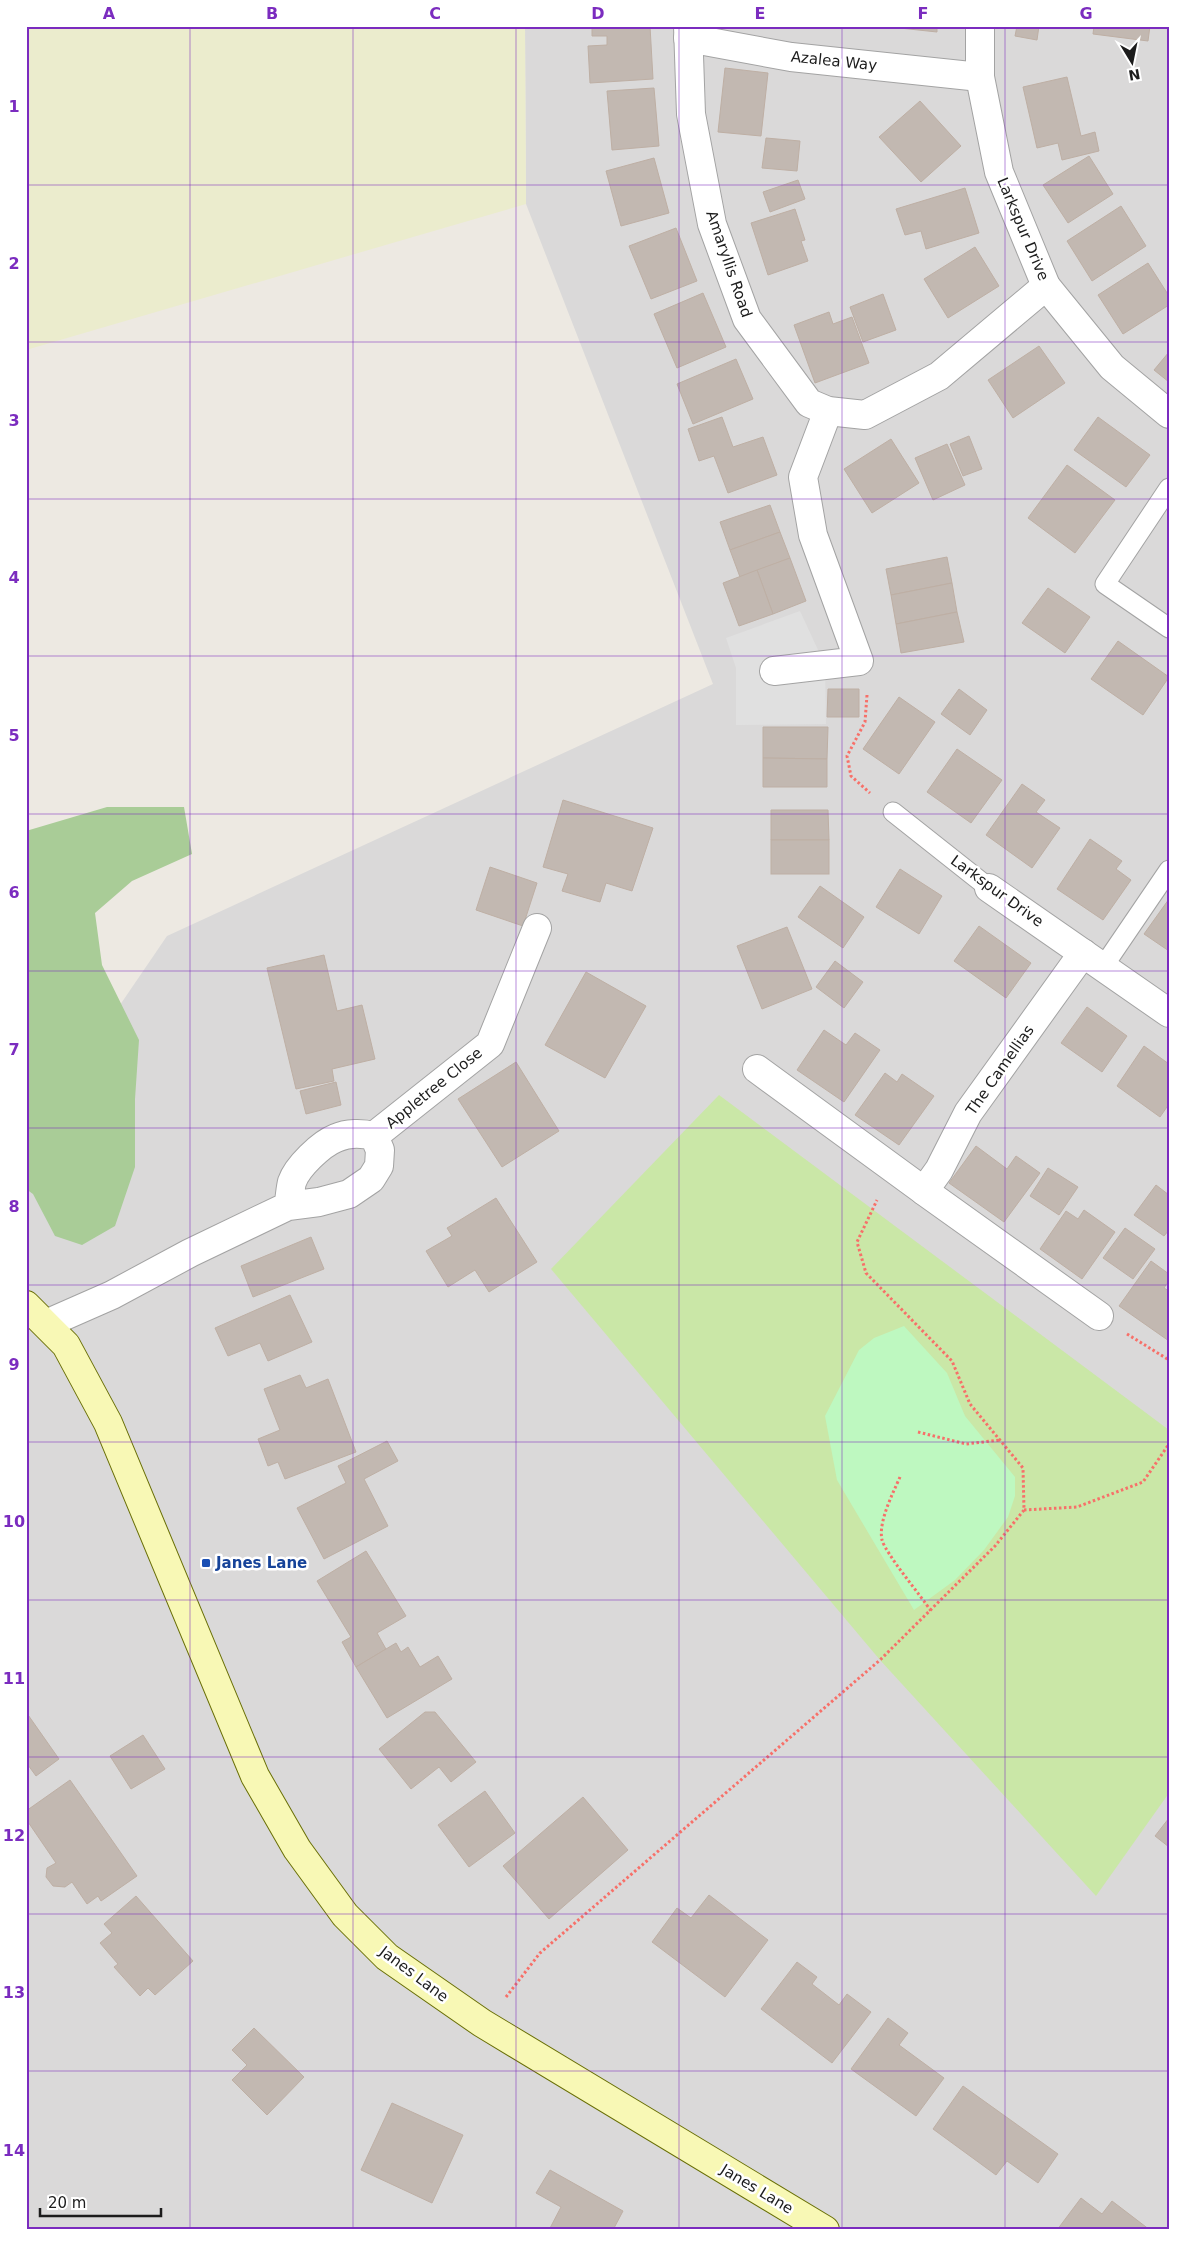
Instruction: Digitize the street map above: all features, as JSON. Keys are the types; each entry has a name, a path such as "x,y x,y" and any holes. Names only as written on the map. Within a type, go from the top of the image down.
{"street":[{"name":"Larkspur Drive","path":"980,26 980,77 999,172 1046,286 1112,367 1169,414"},
{"name":"Azalea Way","path":"688,32 792,57 980,77"},
{"name":"Amaryllis Road","path":"688,32 691,114 712,224 747,319 809,403 828,411 864,415 939,376 1046,286"},
{"path":"774,671 859,661 813,535 803,478 828,411"},
{"name":"Larkspur Drive","path":"989,888 1169,1013"},
{"name":"Appletree Close","path":"374,1136 490,1044 537,928"},
{"name":"The Camellias","path":"924,1191 940,1170 968,1113 1093,960"},
{"path":"757,1069 895,1172 1099,1316"},
{"name":"Appletree Close","path":"288,1206 293,1181 305,1163 316,1152 336,1138 362,1133 374,1136"},
{"name":"Appletree Close","path":"46,1324 112,1295 190,1252 288,1206 319,1202 349,1194 371,1179 379,1166 380,1150 374,1136"},
{"name":"Janes Lane","path":"26,1305 66,1345 108,1423 255,1776 297,1849 345,1915 387,1957 482,2023 825,2230"}],"lane":[{"path":"1169,488 1105,584 1169,628"},
{"name":"Larkspur Drive","path":"893,812 989,888"},
{"path":"1093,960 1169,870"}],"path":[{"path":"859,661 868,690 865,722 848,756 851,776 893,812"},
{"path":"482,2023 506,1998 540,1953 880,1660 995,1546 1024,1510 1023,1468 970,1404 952,1362 866,1273 857,1242 871,1209 895,1172"},
{"path":"1099,1316 1169,1360"},
{"path":"918,1432 966,1444 1000,1440"},
{"path":"1024,1510 1077,1506 1142,1482 1169,1444"},
{"path":"900,1477 884,1519 882,1540 888,1552 931,1611"}],"shaded area":[{"path":"525,26 1169,26 1169,2230 26,2230 26,1105 90,1049 167,936 713,684 526,204"},
{"path":"800,611 825,665 826,724 736,725 736,668 726,638"}],"green space":[{"path":"26,26 525,26 526,204 26,350"},
{"path":"107,807 184,807 192,854 132,881 95,913 102,965 139,1040 135,1099 135,1167 115,1226 82,1245 55,1236 33,1194 26,1189 26,831"},
{"path":"719,1095 1169,1430 1169,1793 1096,1896 880,1660 551,1269"},
{"path":"904,1326 947,1373 965,1416 1015,1477 1015,1496 1008,1517 984,1550 955,1580 914,1610 837,1480 825,1416 859,1350 874,1338"}],"building":[{"path":"592,26 650,26 653,79 590,83 588,46 607,45 607,36 592,36"},
{"path":"881,26 937,26 937,32"},
{"path":"1017,26 1039,26 1037,40 1015,36"},
{"path":"1094,26 1150,26 1148,41 1093,34"},
{"path":"725,68 768,73 761,136 718,132"},
{"path":"1067,77 1081,136 1095,132 1099,151 1062,160 1058,143 1037,148 1023,87"},
{"path":"654,88 659,146 612,150 607,91"},
{"path":"920,101 961,146 921,182 879,137"},
{"path":"766,138 800,141 797,171 762,168"},
{"path":"1089,156 1113,194 1068,223 1043,185"},
{"path":"654,158 669,213 621,226 606,171"},
{"path":"798,180 805,199 770,212 763,192"},
{"path":"965,188 979,233 926,249 921,231 905,235 896,209"},
{"path":"1121,206 1146,246 1092,281 1067,241"},
{"path":"795,209 805,240 801,241 808,261 768,275 751,223"},
{"path":"676,228 697,281 651,299 629,246"},
{"path":"975,247 999,286 948,318 924,279"},
{"path":"1148,263 1169,296 1169,305 1123,334 1098,295"},
{"path":"703,293 726,347 677,368 654,314"},
{"path":"883,294 896,330 863,342 850,307"},
{"path":"829,312 833,324 852,317 869,363 815,383 794,325"},
{"path":"1039,346 1065,383 1013,418 988,380"},
{"path":"1169,352 1169,382 1154,370"},
{"path":"736,359 753,399 693,424 677,384"},
{"path":"722,417 733,447 763,437 777,475 728,493 714,456 699,461 688,429"},
{"path":"1098,417 1150,455 1126,487 1074,450"},
{"path":"969,436 982,469 963,476 950,444"},
{"path":"891,439 919,483 872,513 844,469"},
{"path":"947,444 965,485 933,500 915,458"},
{"path":"1067,465 1115,500 1075,553 1028,518"},
{"path":"770,505 780,532 730,550 720,522"},
{"path":"780,532 790,558 740,577 730,550"},
{"path":"947,557 952,583 891,595 886,569"},
{"path":"790,558 806,601 773,614 757,570"},
{"path":"757,570 773,614 739,626 723,583"},
{"path":"952,583 957,612 896,624 891,595"},
{"path":"1048,588 1090,617 1065,653 1022,623"},
{"path":"957,612 964,642 901,653 896,624"},
{"path":"1118,641 1169,677 1143,715 1091,679"},
{"path":"828,689 859,689 859,717 827,717"},
{"path":"959,689 987,710 970,735 941,714"},
{"path":"899,697 935,722 899,774 863,749"},
{"path":"763,727 828,727 827,759 763,758"},
{"path":"957,749 1002,780 971,823 927,792"},
{"path":"763,758 827,759 827,787 763,787"},
{"path":"1022,784 1045,800 1036,812 1060,828 1032,868 986,835"},
{"path":"563,800 653,828 632,891 606,883 600,902 562,891 568,874 543,867"},
{"path":"771,810 828,810 829,840 771,840"},
{"path":"1090,839 1122,861 1116,869 1131,880 1103,920 1057,889"},
{"path":"771,840 829,840 829,874 771,874"},
{"path":"490,867 537,883 523,926 476,910"},
{"path":"900,869 942,896 919,934 876,907"},
{"path":"820,886 864,917 843,948 798,917"},
{"path":"1169,899 1169,951 1144,934"},
{"path":"979,926 1031,963 1006,998 954,961"},
{"path":"787,927 812,989 762,1009 737,946"},
{"path":"324,955 337,1011 362,1005 375,1059 332,1069 334,1081 296,1089 267,968"},
{"path":"835,961 863,982 844,1008 816,987"},
{"path":"586,972 646,1006 605,1078 545,1045"},
{"path":"1087,1007 1127,1036 1102,1072 1061,1043"},
{"path":"824,1030 846,1045 855,1033 880,1050 844,1102 797,1070"},
{"path":"1144,1046 1169,1064 1169,1104 1160,1117 1117,1086"},
{"path":"516,1062 559,1131 502,1167 458,1099"},
{"path":"885,1073 897,1082 902,1074 934,1096 899,1145 855,1115"},
{"path":"336,1082 341,1105 306,1114 300,1091"},
{"path":"976,1146 1007,1169 1016,1156 1040,1173 1004,1222 949,1183"},
{"path":"1048,1168 1078,1187 1059,1215 1030,1196"},
{"path":"1156,1185 1169,1195 1169,1230 1164,1236 1134,1215"},
{"path":"496,1198 537,1262 489,1292 475,1270 448,1287 426,1251 452,1236 447,1228"},
{"path":"1084,1210 1115,1232 1082,1279 1040,1249 1066,1211 1078,1219"},
{"path":"1125,1228 1155,1249 1133,1279 1103,1258"},
{"path":"311,1237 324,1269 253,1297 241,1266"},
{"path":"1151,1261 1169,1274 1169,1280 1164,1288 1169,1291 1169,1341 1119,1306"},
{"path":"290,1295 312,1342 268,1361 260,1343 228,1356 215,1328"},
{"path":"300,1375 306,1388 328,1379 356,1452 285,1479 278,1462 268,1466 258,1439 280,1430 264,1389"},
{"path":"387,1441 398,1461 364,1479 388,1526 324,1559 297,1508 346,1483 338,1466"},
{"path":"366,1551 406,1616 377,1633 386,1649 356,1667 342,1642 351,1637 317,1581"},
{"path":"396,1643 401,1652 408,1647 420,1667 438,1656 452,1679 387,1718 356,1667"},
{"path":"26,1712 59,1759 36,1776 28,1765 26,1766"},
{"path":"425,1712 435,1712 476,1762 451,1782 439,1767 411,1789 379,1749"},
{"path":"143,1735 165,1769 131,1789 110,1756"},
{"path":"70,1780 137,1876 101,1901 98,1896 87,1904 72,1882 65,1887 53,1886 46,1877 47,1868 56,1863 26,1819 26,1811"},
{"path":"485,1791 515,1833 469,1867 438,1825"},
{"path":"583,1797 628,1850 549,1919 503,1866"},
{"path":"1169,1818 1169,1847 1155,1836"},
{"path":"709,1895 768,1940 725,1997 652,1942 677,1908 691,1918"},
{"path":"136,1896 193,1961 155,1995 148,1988 140,1996 114,1967 118,1964 100,1943 112,1933 104,1924"},
{"path":"797,1962 817,1977 812,1984 839,2005 847,1994 871,2012 832,2063 761,2009"},
{"path":"888,2018 908,2033 899,2045 944,2078 916,2116 851,2069"},
{"path":"254,2028 304,2077 267,2115 232,2080 247,2065 232,2050"},
{"path":"963,2086 1058,2154 1038,2183 1007,2161 996,2175 933,2129"},
{"path":"392,2103 463,2135 432,2203 361,2170"},
{"path":"550,2170 623,2211 613,2230 601,2228 600,2230 549,2230 561,2207 536,2193"},
{"path":"1081,2198 1102,2214 1112,2201 1150,2230 1057,2230"}],"place":[{"name":"Janes Lane","path":"206,1563"}]}
